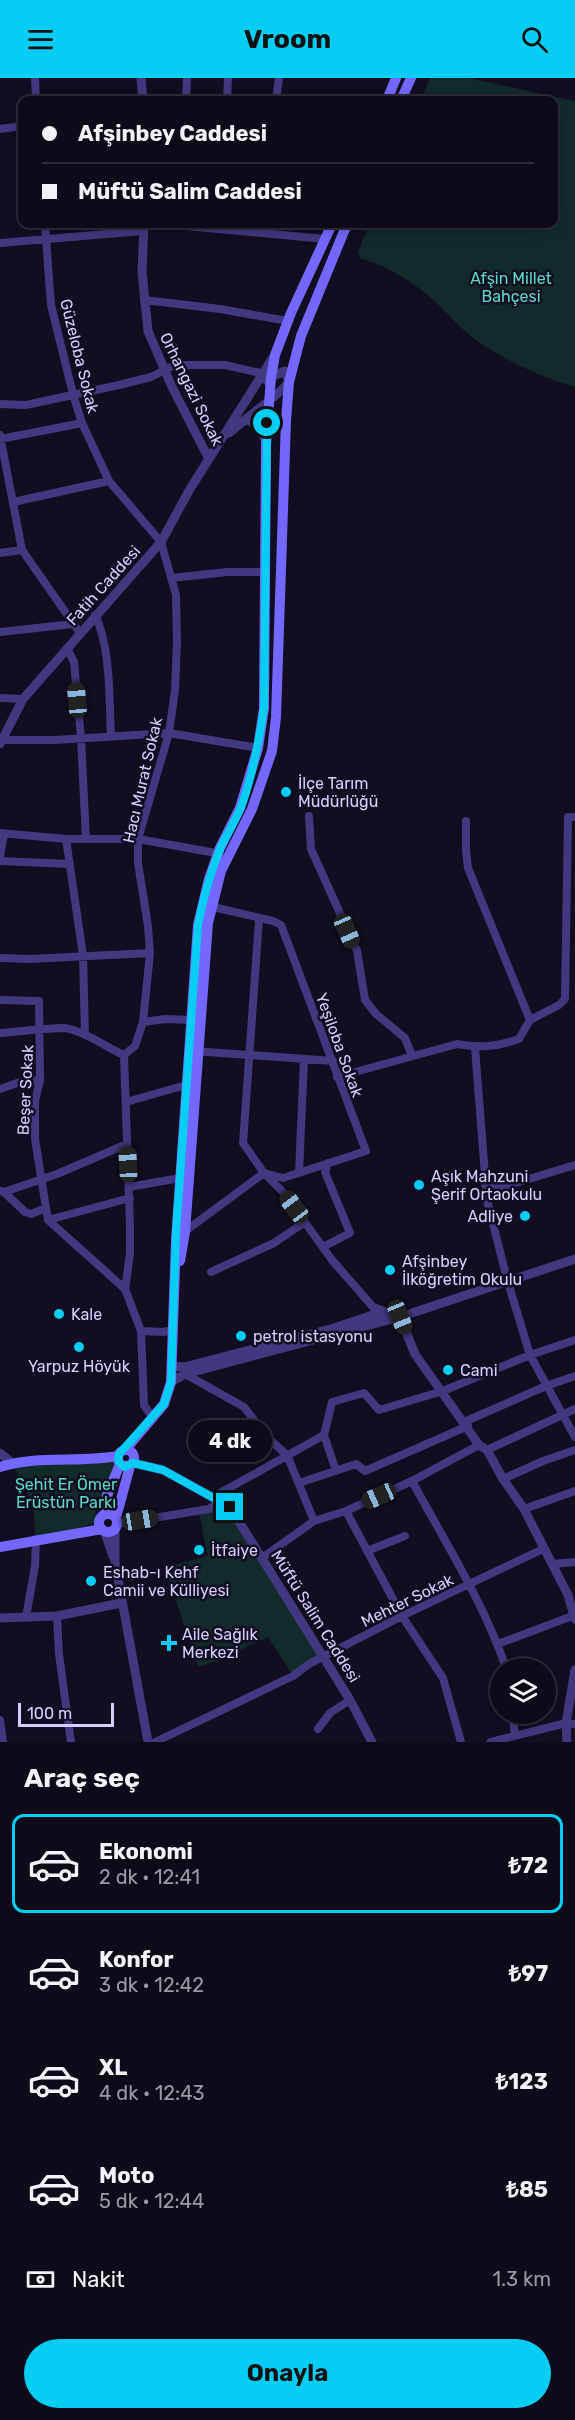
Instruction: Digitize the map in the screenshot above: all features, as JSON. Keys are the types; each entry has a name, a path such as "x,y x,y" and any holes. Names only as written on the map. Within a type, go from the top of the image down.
{"main road":[{"path":"389,96 396,78"},
{"path":"403,96 411,78"},
{"path":"181,1232 180,1178 186,1085 193,1051 191,1020 206,906 220,848 240,808 258,748 264,708 268,376 288,321 330,228"},
{"path":"0,1547 110,1524 106,1498 145,1427 164,1404 171,1382 173,1300 181,1232 193,1051 206,906 220,871 252,809 272,751 276,717 289,382 301,336 345,228"},
{"path":"0,1467 31,1459 127,1459"}],"street":[{"path":"34,78 36,96"},
{"path":"141,78 142,96"},
{"path":"186,96 188,78"},
{"path":"227,96 228,78"},
{"path":"277,96 279,78"},
{"path":"0,129 18,127"},
{"name":"Güzeloba Sokak","path":"45,228 51,304 82,423 109,481 161,542"},
{"path":"0,243 134,228"},
{"name":"Orhangazi Sokak","path":"143,228 144,300 148,331 165,371 209,459"},
{"path":"255,228 325,239"},
{"path":"144,300 201,306 288,321"},
{"path":"0,404 26,405 73,393 119,385 165,371 175,365 225,365 268,376 285,371 289,382 280,394 268,400 220,441"},
{"name":"Fatih Caddesi","path":"1,742 23,699 161,542 220,441 268,376"},
{"path":"246,419 259,426 266,445"},
{"path":"80,633 22,550 0,437 82,423"},
{"path":"12,502 109,481"},
{"name":"Hacı Murat Sokak","path":"124,1054 135,1046 143,1022 150,953 138,862 138,839 169,733 177,643 176,595 161,542"},
{"path":"0,553 22,550"},
{"path":"172,578 227,572 266,572"},
{"path":"95,615 100,625 105,652 111,735"},
{"path":"0,632 73,624"},
{"path":"67,648 74,662 81,738 86,839"},
{"path":"0,698 23,699"},
{"path":"1,742 169,733 258,748"},
{"path":"309,816 311,849 357,951 365,1000 376,1014 405,1038 412,1056"},
{"path":"337,1077 457,1044 475,1048 504,1044 519,1039 530,1020 559,1005 565,999 572,853 568,817 575,817"},
{"path":"466,821 468,868 530,1020"},
{"path":"0,856 2,834 66,839 138,839 216,854 220,848"},
{"path":"66,839 83,955 86,1035"},
{"path":"0,861 70,864"},
{"name":"Yeşiloba Sokak","path":"206,906 280,924 366,1151 284,1178"},
{"path":"259,919 243,1143 264,1173 283,1192 323,1247 373,1307 400,1317 415,1354 524,1509 568,1595 575,1619"},
{"path":"0,958 29,959 150,953"},
{"name":"Beşer Sokak","path":"0,1000 39,1001 40,1080 35,1101 35,1139 48,1220"},
{"path":"143,1022 165,1019 191,1020"},
{"path":"0,1033 64,1028 86,1035 124,1054 130,1198 130,1254 125,1289"},
{"path":"475,1048 487,1200 507,1280 530,1355 575,1437"},
{"path":"193,1051 333,1061"},
{"path":"298,1173 304,1059"},
{"path":"0,1089 17,1083 40,1080"},
{"path":"126,1102 186,1085"},
{"path":"2,1192 41,1179 127,1144"},
{"path":"323,1247 350,1233 325,1172 328,1163"},
{"path":"487,1200 509,1185 575,1165"},
{"path":"181,1232 264,1173 284,1178 283,1192"},
{"path":"129,1187 180,1178"},
{"path":"485,1184 509,1185"},
{"path":"2,1192 30,1214 46,1208"},
{"path":"48,1220 130,1198"},
{"path":"48,1220 125,1289 141,1331 144,1406 152,1417"},
{"path":"210,1272 274,1243 305,1222"},
{"path":"171,1382 185,1374 400,1317 575,1258"},
{"path":"171,1366 184,1367 334,1328 376,1314 400,1317"},
{"path":"141,1331 174,1330"},
{"path":"336,1471 324,1435 332,1402 364,1393 379,1410 443,1391 530,1355 575,1340"},
{"path":"185,1374 244,1407 268,1438 287,1455 314,1521"},
{"path":"298,1484 356,1464 365,1471 546,1386 575,1376"},
{"path":"262,1558 314,1521 346,1511 483,1448 575,1410"},
{"path":"148,1742 121,1603 110,1524 209,1509 216,1504 213,1497 324,1435"},
{"path":"503,1479 575,1450"},
{"path":"0,1453 12,1463"},
{"name":"Müftü Salim Caddesi","path":"127,1459 163,1470 230,1507 350,1700 372,1742"},
{"path":"412,1482 469,1586 503,1658"},
{"path":"524,1509 575,1491"},
{"path":"346,1511 402,1616 443,1678 460,1742"},
{"path":"367,1551 405,1536"},
{"path":"26,1617 35,1566 36,1539"},
{"name":"Mehter Sokak","path":"155,1742 293,1676 309,1664 402,1616 543,1549"},
{"path":"552,1564 575,1562"},
{"path":"0,1617 57,1616 121,1603"},
{"path":"498,1644 575,1614"},
{"path":"57,1616 59,1654 71,1742"},
{"path":"567,1742 575,1670"},
{"path":"318,1729 330,1713 350,1700"},
{"path":"0,1720 3,1742"},
{"path":"514,1724 515,1735"},
{"path":"491,1742 570,1724"}],"green space":[{"name":"Afşin Millet Bahçesi","path":"430,78 469,78 552,96 423,96"},
{"name":"Afşin Millet Bahçesi","path":"558,97 575,101 575,387 534,372 496,353 466,332 431,298 410,282 386,268 360,258 358,251 368,228 558,228"},
{"name":"Şehit Er Ömer Erüstün Parkı","path":"118,1456 108,1494 96,1511 96,1523 36,1539 33,1505 12,1463"},
{"path":"230,1507 322,1657 293,1676 268,1637 198,1667 165,1567 208,1556 199,1513"}],"place":[{"name":"İlçe Tarım Müdürlüğü","path":"286,792"},
{"name":"Aşık Mahzuni Şerif Ortaokulu","path":"419,1185"},
{"name":"Adliye","path":"525,1216"},
{"name":"Afşinbey İlköğretim Okulu","path":"390,1270"},
{"name":"Kale","path":"59,1314"},
{"name":"petrol istasyonu","path":"241,1336"},
{"name":"Yarpuz Höyük","path":"79,1347"},
{"name":"Cami","path":"448,1370"},
{"name":"İtfaiye","path":"199,1550"},
{"name":"Eshab-ı Kehf Camii ve Külliyesi","path":"91,1581"},
{"name":"Aile Sağlık Merkezi","path":"169,1643"}],"route":[{"path":"230,1507 163,1470 133,1463 125,1467 118,1459 119,1454 164,1404 171,1382 176,1232 198,925 209,879 220,848 240,808 258,748 264,708 267,423"}]}
